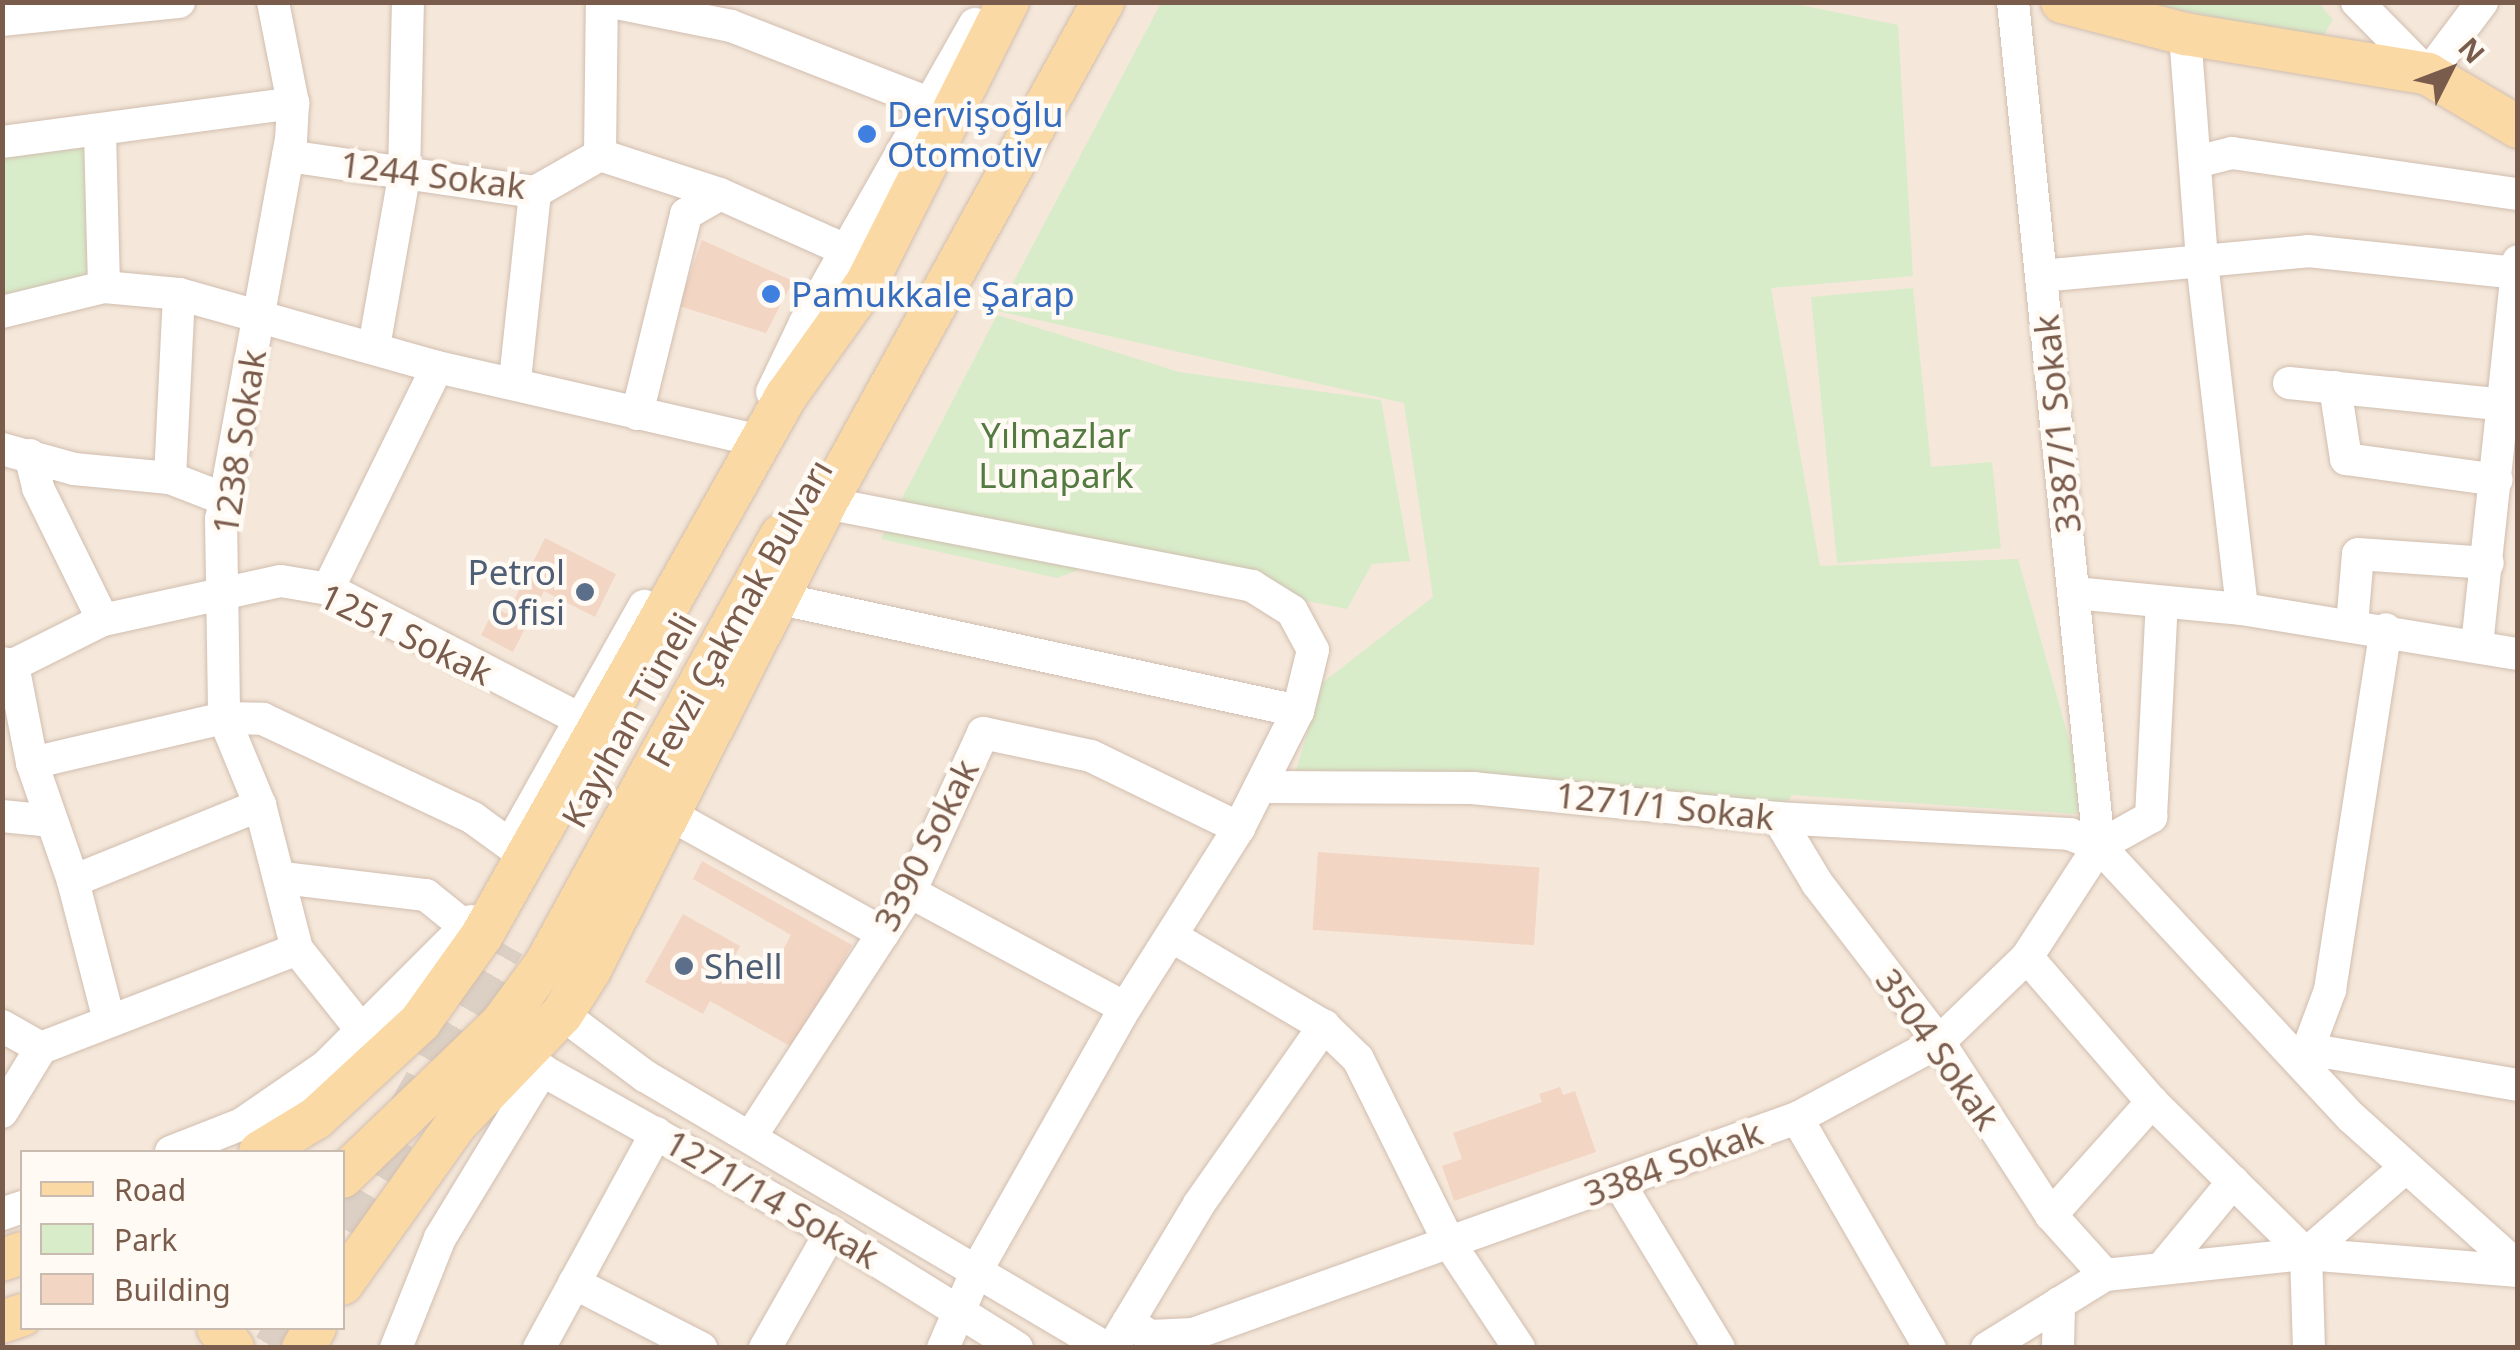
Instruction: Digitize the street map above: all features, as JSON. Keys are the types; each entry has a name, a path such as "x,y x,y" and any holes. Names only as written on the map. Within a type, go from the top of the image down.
{"main road":[{"name":"Fevzi Çakmak Bulvarı","path":"263,1150 316,1118 420,1022 482,935 1008,2"},
{"name":"Fevzi Çakmak Bulvarı","path":"345,1175 502,1023 546,963 1075,2"},
{"path":"345,1206 532,1064 671,815 826,503 1103,2"},
{"path":"2062,2 2185,34 2428,74 2518,126"},
{"name":"Kayıhan Tüneli","path":"486,936 858,268"},
{"path":"345,1280 457,1123"}],"street":[{"name":"1238 Sokak","path":"274,2 293,103 288,156 228,500 221,520 224,718 260,805 283,878 297,949 364,1032"},
{"path":"374,348 404,176 408,2"},
{"path":"602,2 600,155 720,194 858,268"},
{"path":"611,2 730,26 930,104"},
{"path":"175,1150 242,1124 486,936 510,845 578,718 743,438 858,268 930,104 987,2"},
{"name":"3387/1 Sokak","path":"2014,2 2075,593 2085,840"},
{"path":"2357,2 2428,74 2482,2"},
{"path":"2,20 170,4"},
{"path":"2185,34 2202,262 2242,609"},
{"path":"2,142 100,133 293,103"},
{"path":"100,133 104,287"},
{"path":"2196,162 2232,152 2518,194"},
{"name":"1244 Sokak","path":"288,156 404,176 535,192 600,155"},
{"path":"515,380 535,192"},
{"path":"637,414 686,214 720,194"},
{"path":"2041,276 2308,251 2517,267 2498,480 2477,645"},
{"path":"2,312 104,287 179,294 257,321 374,348 437,368 515,380 743,438"},
{"name":"1238 Sokak","path":"170,478 179,294"},
{"path":"328,589 437,368"},
{"path":"2289,383 2505,405"},
{"path":"2335,387 2346,459 2498,480"},
{"path":"16,452 74,469 170,478 228,500"},
{"path":"16,452 103,620"},
{"path":"826,503 1252,586 1292,612 1308,632 1313,650 1298,711 1239,828 1125,1008 978,1268 943,1348"},
{"path":"2352,625 2358,554 2488,563"},
{"name":"1251 Sokak","path":"8,664 103,620 224,597 281,581 328,589 578,718"},
{"path":"2075,593 2242,609 2518,654"},
{"path":"780,598 1298,711"},
{"path":"2162,602 2151,817 2085,840 2303,1053 2406,1166 2518,1269"},
{"path":"2303,1053 2330,990 2386,630"},
{"path":"8,664 32,763 73,881 109,1020"},
{"path":"32,763 224,718 262,719 473,818 510,845"},
{"name":"3390 Sokak","path":"750,1136 910,892 983,732 1091,756 1239,828"},
{"name":"1271/1 Sokak","path":"1260,788 1474,788 1778,818 2085,840"},
{"path":"73,881 260,805"},
{"path":"671,815 883,932"},
{"path":"2,816 52,820"},
{"name":"3504 Sokak","path":"1778,818 1817,883 1939,1042 2051,1214 2105,1275"},
{"name":"3384 Sokak","path":"562,1014 645,1076 978,1268 1116,1339 1193,1334 1798,1118 1939,1042 2027,957 2085,840"},
{"path":"283,878 426,895 486,936"},
{"path":"910,892 1125,1008"},
{"path":"1171,936 1324,1026 1358,1059 1450,1244 1519,1348"},
{"path":"2,1112 41,1048 297,949"},
{"path":"2027,957 2152,1102 2306,1254 2309,1348"},
{"path":"2,1026 41,1048"},
{"path":"1116,1339 1199,1204 1324,1026"},
{"path":"2303,1053 2518,1085"},
{"path":"396,1348 440,1238 532,1064"},
{"name":"1271/14 Sokak","path":"532,1064 831,1232 1017,1348"},
{"path":"2051,1214 2152,1102"},
{"path":"1798,1118 1930,1348"},
{"path":"540,1348 656,1133"},
{"path":"2306,1254 2406,1166"},
{"path":"2162,1268 2234,1182"},
{"path":"1620,1183 1719,1348"},
{"path":"765,1348 831,1232"},
{"path":"1987,1348 2105,1275 2306,1254 2518,1269"},
{"path":"574,1283 701,1348"},
{"path":"2058,1348 2060,1303"}],"shaded area":[{"path":"3,3 2517,3 2517,1347 3,1348"}],"green space":[{"path":"1786,2 1898,25 1913,276 1771,288 1820,566 2018,559 2082,785 2077,814 1792,795 1778,818 1296,770 1322,683 1433,597 1404,403 998,311 1161,3"},
{"path":"2149,3 2319,3 2333,20 2321,40"},
{"path":"100,133 104,287 3,312 2,142"},
{"path":"1913,288 1931,467 1992,462 2001,548 1837,563 1811,297"},
{"name":"Yılmazlar Lunapark","path":"997,315 1179,372 1381,400 1410,561 1372,564 1347,609 1103,561 1057,578 881,539"}],"building":[{"path":"702,240 793,281 766,333 679,306"},
{"path":"545,538 616,574 595,617 544,591 513,652 481,635 495,608 507,614"},
{"path":"1318,852 1539,867 1534,945 1313,930"},
{"path":"702,861 852,945 795,1049 710,1001 703,1014 645,982 683,914 740,946 732,962 766,981 791,935 693,879"},
{"path":"1560,1087 1563,1095 1575,1091 1596,1152 1454,1201 1442,1166 1462,1159 1453,1133 1542,1102 1539,1094"}],"tunnel":[{"path":"345,1223 504,944"},
{"path":"274,1348 285,1330"}],"place":[{"name":"Dervişoğlu Otomotiv","path":"867,134"},
{"name":"Pamukkale Şarap","path":"771,294"},
{"name":"Petrol Ofisi","path":"585,592"},
{"name":"Shell","path":"684,966"}]}
